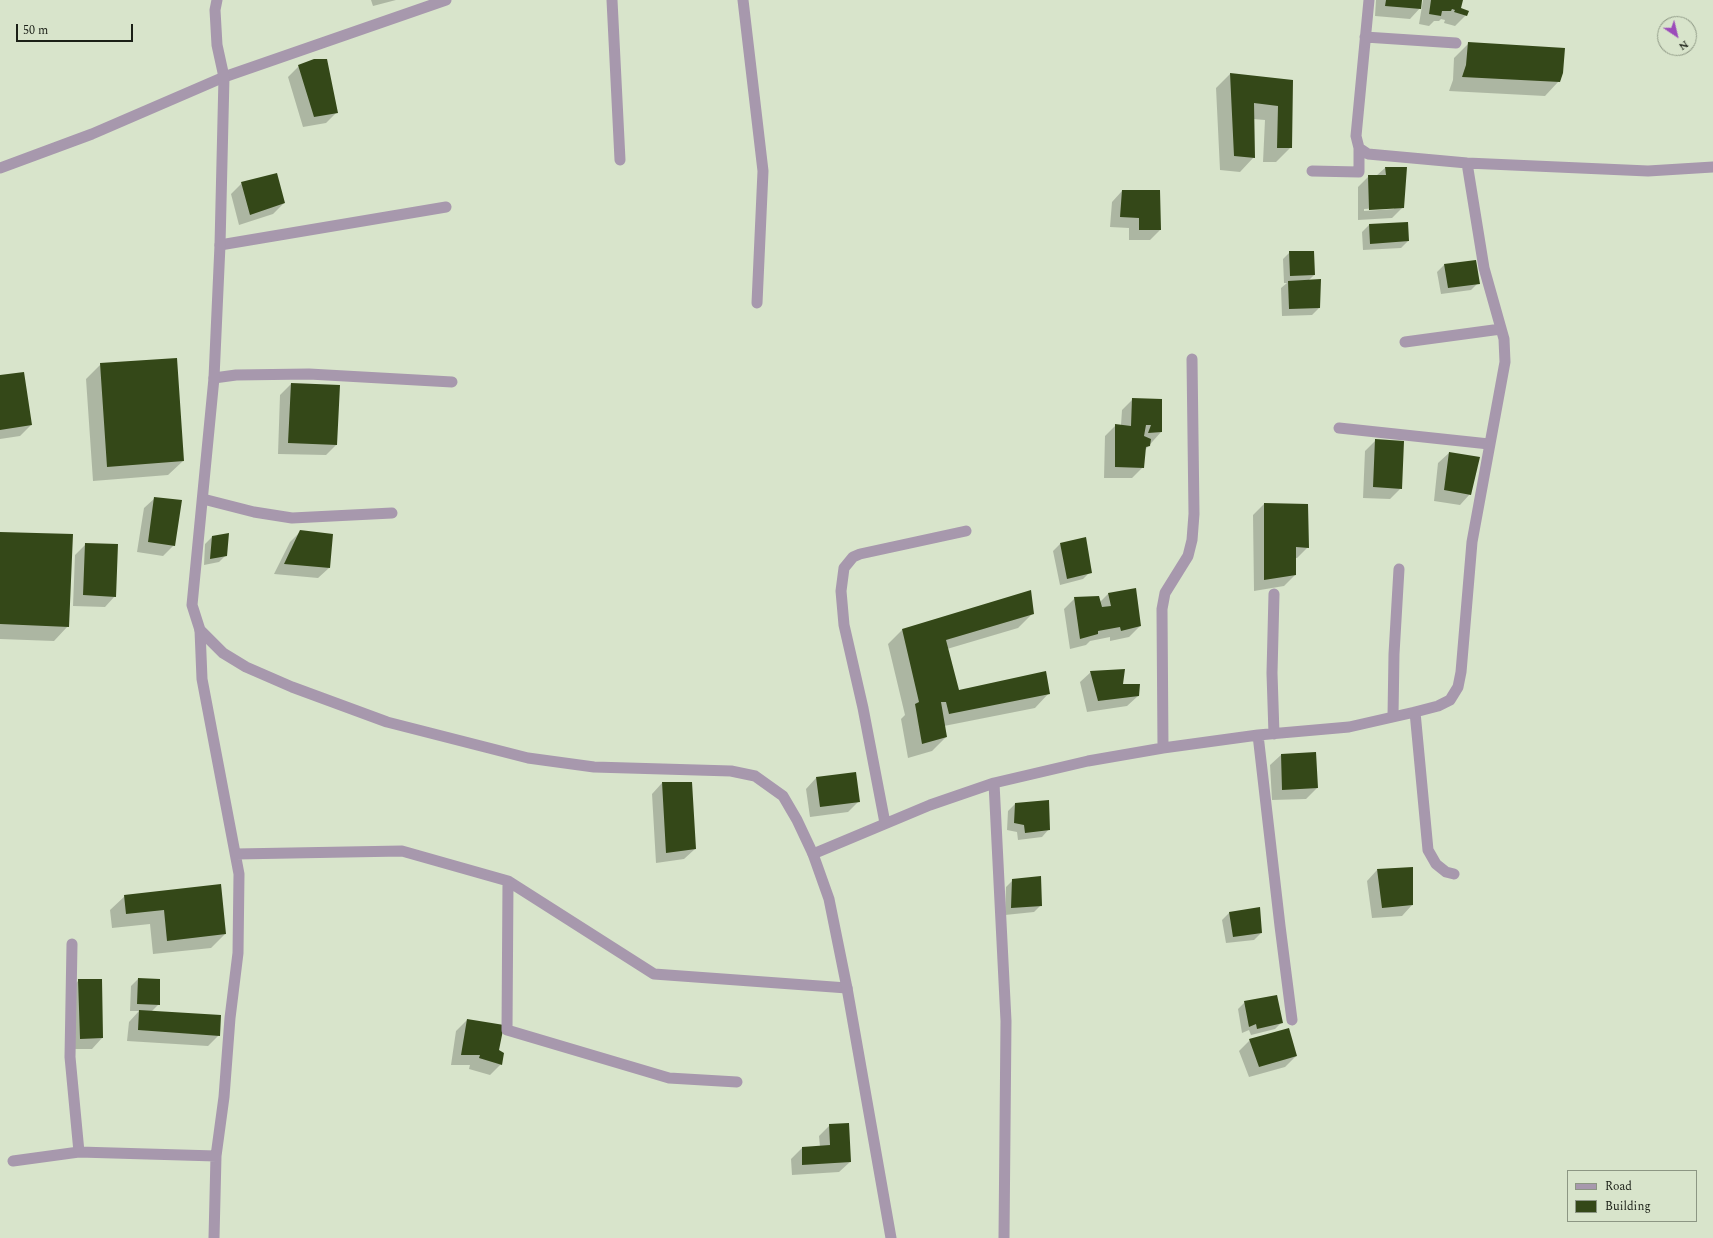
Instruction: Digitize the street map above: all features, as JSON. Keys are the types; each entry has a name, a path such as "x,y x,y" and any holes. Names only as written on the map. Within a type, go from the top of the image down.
{"street":[{"path":"214,1238 216,1156 224,1097 230,1018 238,953 239,874 202,680 200,630 192,605 214,378 220,246 224,77 217,45 215,10 217,0"},
{"path":"612,0 620,160"},
{"path":"743,0 763,171 757,303"},
{"path":"1312,171 1360,172 1359,148 1356,136 1369,0"},
{"path":"0,168 92,134 224,77 439,1"},
{"path":"1365,37 1456,43"},
{"path":"1359,148 1368,154 1376,156 1467,163 1648,171 1713,167"},
{"path":"813,854 930,805 994,783 1088,761 1163,748 1258,735 1349,727 1438,706 1450,700 1458,687 1461,672 1472,542 1504,362 1504,339 1484,268 1467,163"},
{"path":"220,246 446,207"},
{"path":"1405,342 1500,329"},
{"path":"1163,748 1162,609 1165,593 1188,556 1192,540 1194,514 1192,359"},
{"path":"214,378 236,375 309,374 452,382"},
{"path":"1339,428 1489,444"},
{"path":"203,499 254,512 292,518 392,514"},
{"path":"885,823 863,708 844,625 841,591 843,573 850,560 860,554 966,531"},
{"path":"1393,716 1394,654 1400,569"},
{"path":"1274,594 1272,672 1274,734"},
{"path":"200,630 223,654 246,667 292,687 387,722 528,758 594,767 731,771 756,776 783,796 797,820 813,854 829,900 847,988 891,1238"},
{"path":"1415,712 1428,850 1436,864 1446,872 1454,874"},
{"path":"1258,735 1292,1020"},
{"path":"994,783 1006,1021 1004,1238"},
{"path":"236,854 402,852 508,881 654,974 847,988"},
{"path":"508,881 507,1030 669,1078 737,1082"},
{"path":"72,944 70,1056 79,1152"},
{"path":"13,1160 79,1152 216,1156"}],"building":[{"path":"1386,0 1422,0 1421,9 1385,6"},
{"path":"1431,0 1463,0 1461,8 1469,11 1467,16 1454,12 1455,10 1452,9 1451,11 1442,11 1441,16 1429,14"},
{"path":"1468,42 1565,48 1563,73 1560,82 1462,77 1466,65"},
{"path":"314,59 327,59 338,113 314,117 298,65"},
{"path":"1230,73 1293,80 1292,148 1277,148 1278,106 1254,103 1255,158 1234,156"},
{"path":"1385,167 1407,167 1404,208 1369,210 1368,175 1386,175"},
{"path":"277,173 285,203 250,215 241,182"},
{"path":"1122,190 1160,190 1161,230 1139,230 1139,218 1120,217"},
{"path":"1408,222 1409,241 1370,244 1369,224"},
{"path":"1289,251 1314,251 1315,275 1290,276"},
{"path":"1476,260 1480,284 1448,288 1444,264"},
{"path":"1321,279 1320,308 1289,309 1288,281"},
{"path":"177,358 184,461 107,467 100,363"},
{"path":"24,372 32,425 0,430 0,375"},
{"path":"291,383 340,385 337,445 288,443"},
{"path":"1132,398 1162,399 1162,432 1148,433 1151,425 1146,425 1144,436 1151,439 1150,446 1146,447 1144,468 1115,467 1115,424 1131,426"},
{"path":"1375,439 1404,441 1402,489 1373,487"},
{"path":"1449,452 1480,457 1471,495 1444,490"},
{"path":"154,497 182,500 175,546 148,542"},
{"path":"1264,503 1308,504 1309,548 1296,547 1296,575 1264,580"},
{"path":"300,530 333,534 330,568 284,564"},
{"path":"0,532 73,534 69,627 0,624"},
{"path":"229,533 227,556 210,559 212,536"},
{"path":"1086,537 1092,573 1067,579 1060,543"},
{"path":"85,543 118,544 116,597 83,595"},
{"path":"1136,588 1141,626 1121,631 1120,627 1098,631 1098,634 1080,639 1074,597 1099,596 1102,607 1111,606 1108,593"},
{"path":"1031,590 1034,614 946,640 959,690 1046,671 1050,694 949,714 946,702 941,702 947,737 922,744 915,704 919,702 902,629"},
{"path":"1125,669 1123,684 1140,684 1139,696 1098,701 1090,671"},
{"path":"1316,752 1318,788 1282,790 1281,754"},
{"path":"856,772 860,802 820,807 816,777"},
{"path":"662,782 692,782 696,849 666,853"},
{"path":"1049,800 1050,830 1025,833 1024,825 1014,823 1015,803"},
{"path":"1413,867 1413,905 1382,908 1377,869"},
{"path":"1041,876 1042,906 1011,908 1012,879"},
{"path":"221,884 226,934 167,941 164,910 126,914 124,895"},
{"path":"1260,907 1262,933 1233,937 1229,912"},
{"path":"138,978 160,979 160,1005 137,1004"},
{"path":"78,979 102,979 103,1038 80,1039"},
{"path":"1277,995 1283,1023 1257,1029 1256,1024 1249,1027 1244,1001"},
{"path":"139,1010 221,1015 220,1036 138,1030"},
{"path":"467,1019 504,1025 499,1050 504,1053 502,1065 479,1058 480,1055 461,1055"},
{"path":"1289,1028 1297,1056 1259,1067 1249,1039"},
{"path":"849,1123 851,1162 802,1165 802,1147 830,1145 829,1124"}]}
